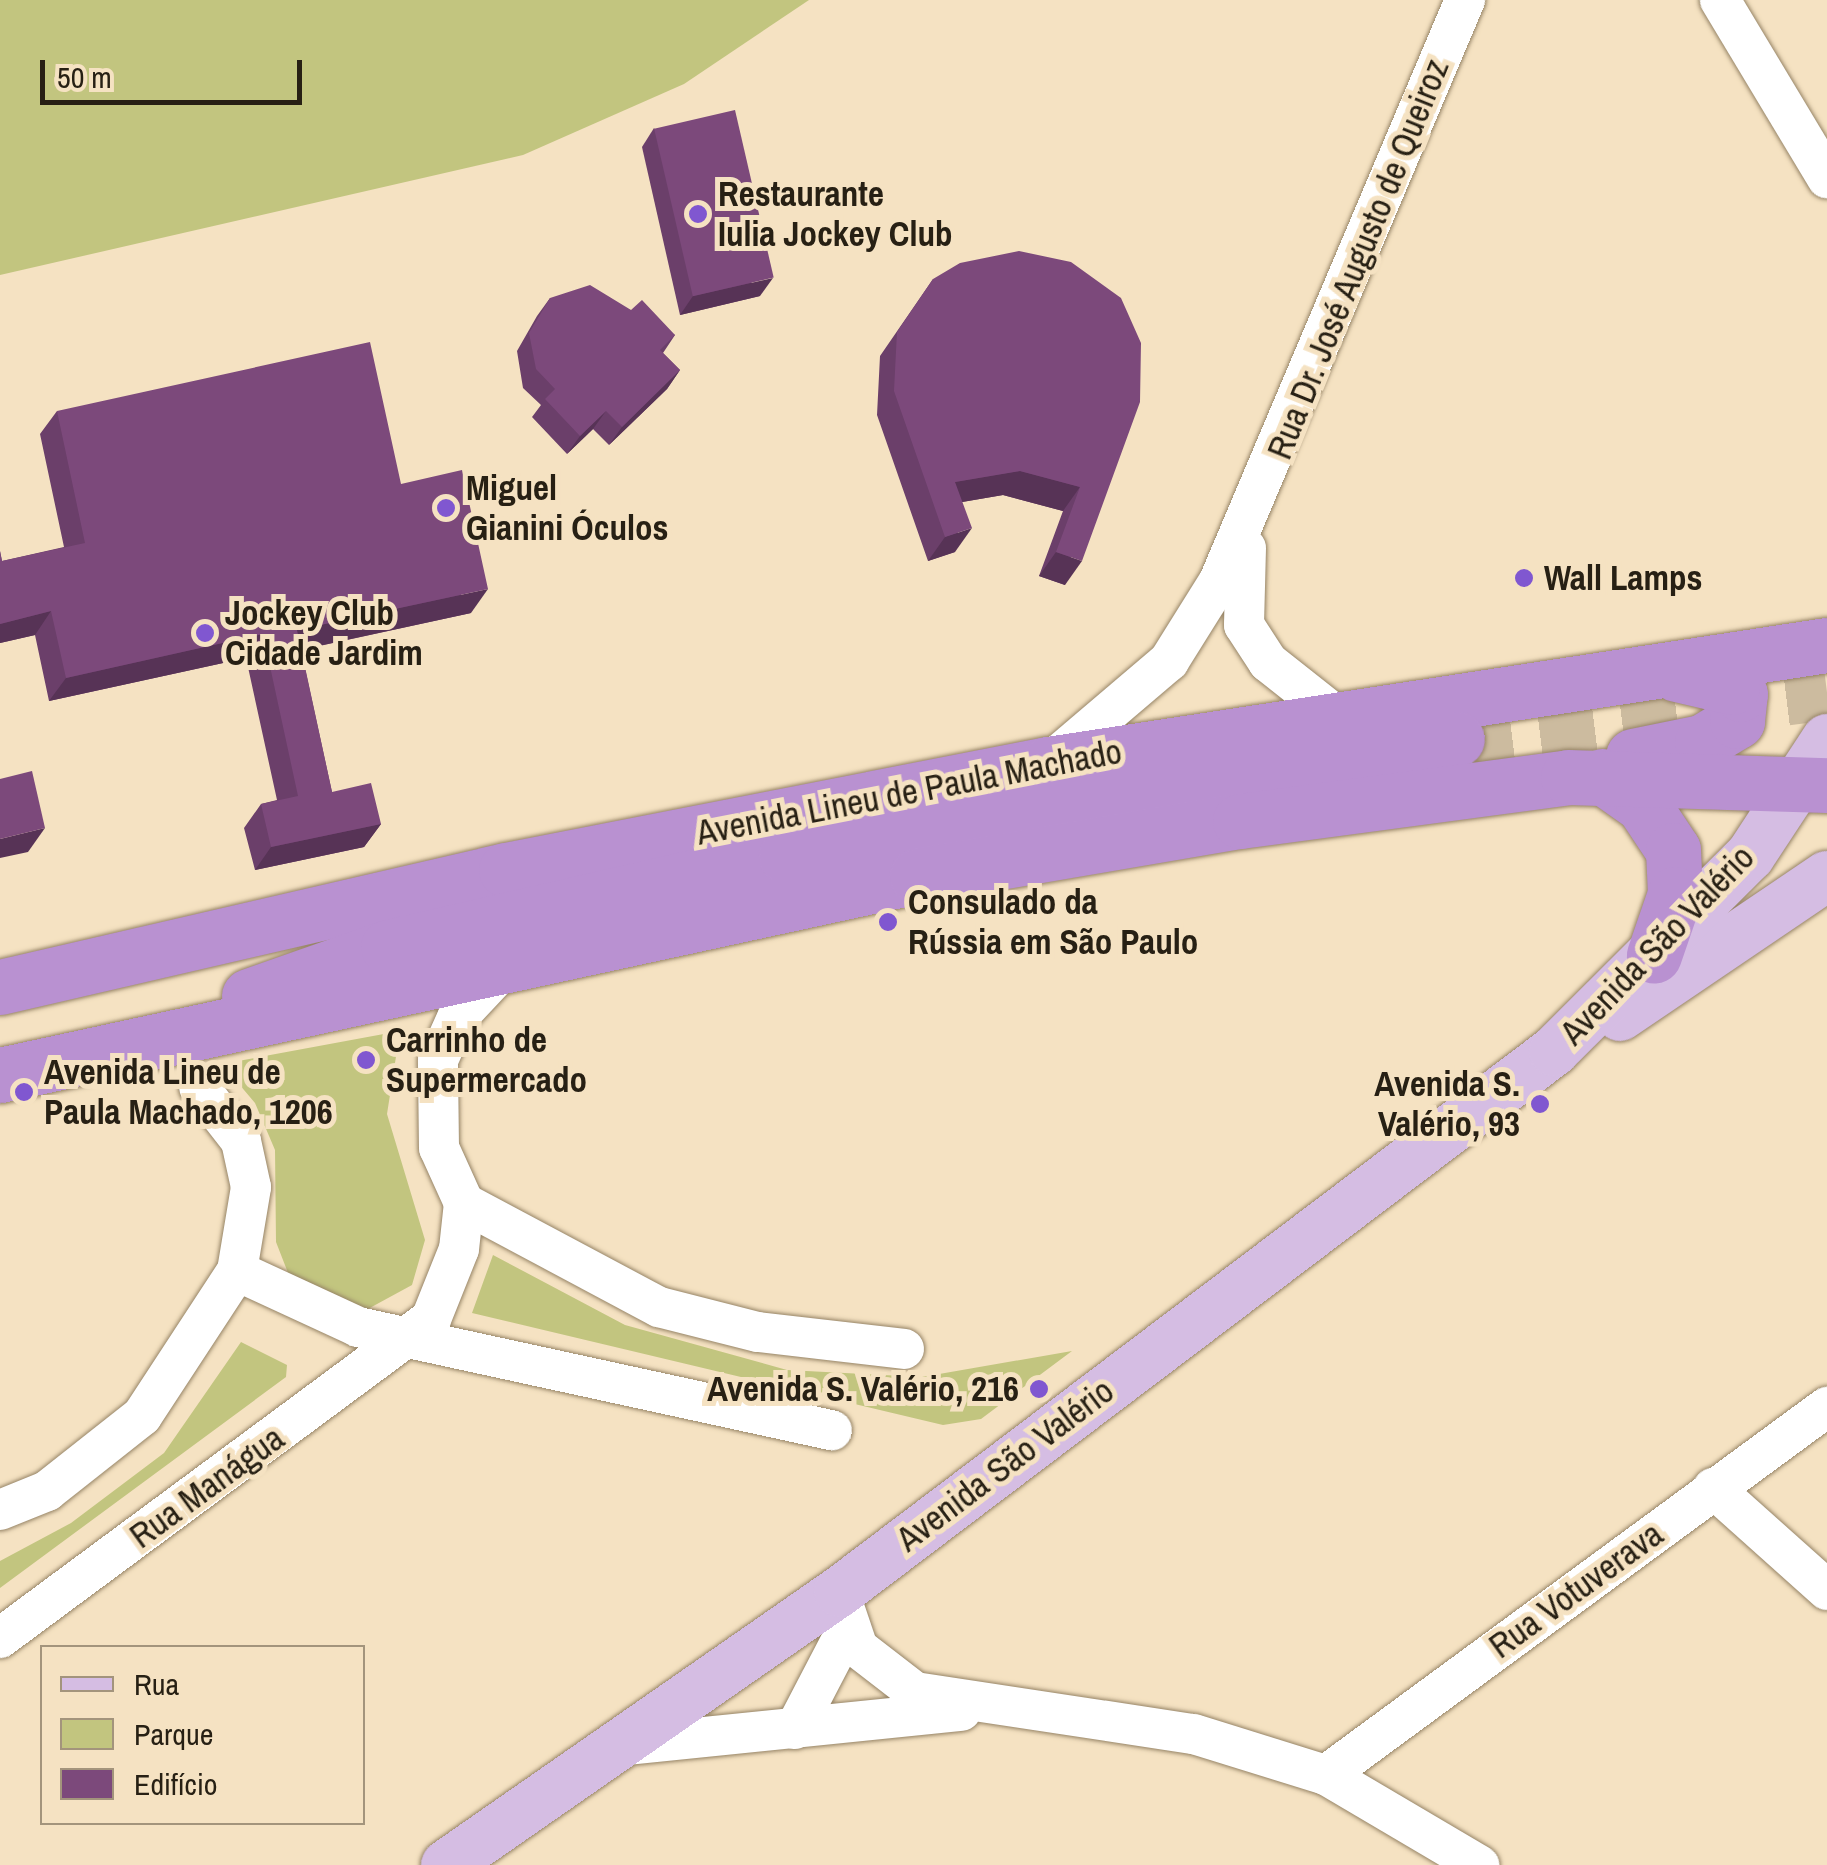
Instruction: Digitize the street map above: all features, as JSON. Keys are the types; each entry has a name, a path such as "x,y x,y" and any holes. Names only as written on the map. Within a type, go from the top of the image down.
{"highway":[{"name":"Avenida Lineu de Paula Machado","path":"0,987 1048,764 1335,715 1672,674 1827,645"},
{"path":"0,1075 917,876 1585,776 1702,742 1737,721 1740,694 1732,687 1672,674"},
{"path":"53,1065 388,946 844,845 1457,740"},
{"path":"1585,776 1810,786"},
{"path":"1585,776 1643,805 1673,850 1675,894 1654,955"},
{"path":"169,948 388,946"}],"main road":[{"name":"Avenida São Valério","path":"446,1865 608,1747 843,1610 1554,1051 1750,856 1810,786 1827,739"},
{"name":"Avenida São Valério","path":"1554,1051 1646,1002 1827,876"}],"street":[{"name":"Rua Dr. José Augusto de Queiroz","path":"1252,519 1465,0"},
{"path":"1720,0 1822,148"},
{"path":"1252,519 1240,582 1244,625 1268,662 1335,715"},
{"path":"1048,764 1169,661 1252,519"},
{"path":"504,968 457,1018 438,1060 439,1148 464,1203 659,1308 758,1332 904,1349"},
{"path":"0,1510 47,1491 142,1416 237,1270 251,1186 241,1141 200,1087"},
{"name":"Rua Manágua","path":"0,1638 413,1335 445,1295 464,1203"},
{"path":"237,1270 325,1317 832,1430"},
{"name":"Rua Votuverava","path":"1326,1774 1827,1406"},
{"path":"1713,1488 1827,1590"},
{"path":"843,1610 890,1678 984,1707 1194,1734 1326,1774 1479,1865"},
{"path":"795,1729 843,1610"},
{"path":"608,1747 984,1707"}],"green space":[{"path":"0,0 809,0 684,84 523,155 0,275"},
{"path":"400,1031 387,1114 425,1240 412,1285 366,1310 290,1278 276,1242 275,1150 255,1103 222,1064"},
{"path":"493,1255 625,1325 787,1370 922,1377 1072,1351 981,1419 943,1425 472,1313"},
{"path":"241,1342 287,1365 286,1377 0,1588 0,1561 71,1523 164,1453"}],"building":[{"path":"735,110 774,278 693,296 654,129"},
{"path":"1019,251 1071,262 1121,298 1141,343 1140,402 1082,561 1056,552 1080,487 1020,471 955,482 972,528 945,537 894,391 897,332 933,279 960,263"},
{"path":"590,285 631,310 642,300 675,335 660,350 680,370 622,427 606,411 580,436 545,399 555,389 536,369 529,333 550,298"},
{"name":"Jockey Club Cidade Jardim","path":"370,342 401,484 462,470 488,589 297,630 332,792 371,783 381,824 271,847 261,804 298,796 263,634 66,678 51,611 0,624 0,551 2,561 85,543 57,411"},
{"path":"32,771 45,828 0,839 0,779"}],"tunnel":[{"path":"1457,739 1827,692"}],"place":[{"name":"Restaurante Iulia Jockey Club","path":"698,214"},
{"name":"Miguel Gianini Óculos","path":"446,508"},
{"name":"Wall Lamps","path":"1524,578"},
{"name":"Jockey Club Cidade Jardim","path":"205,633"},
{"name":"Consulado da Rússia em São Paulo","path":"888,922"},
{"name":"Carrinho de Supermercado","path":"366,1060"},
{"name":"Avenida Lineu de Paula Machado, 1206","path":"24,1092"},
{"name":"Avenida S. Valério, 93","path":"1540,1104"},
{"name":"Avenida S. Valério, 216","path":"1039,1389"}]}
